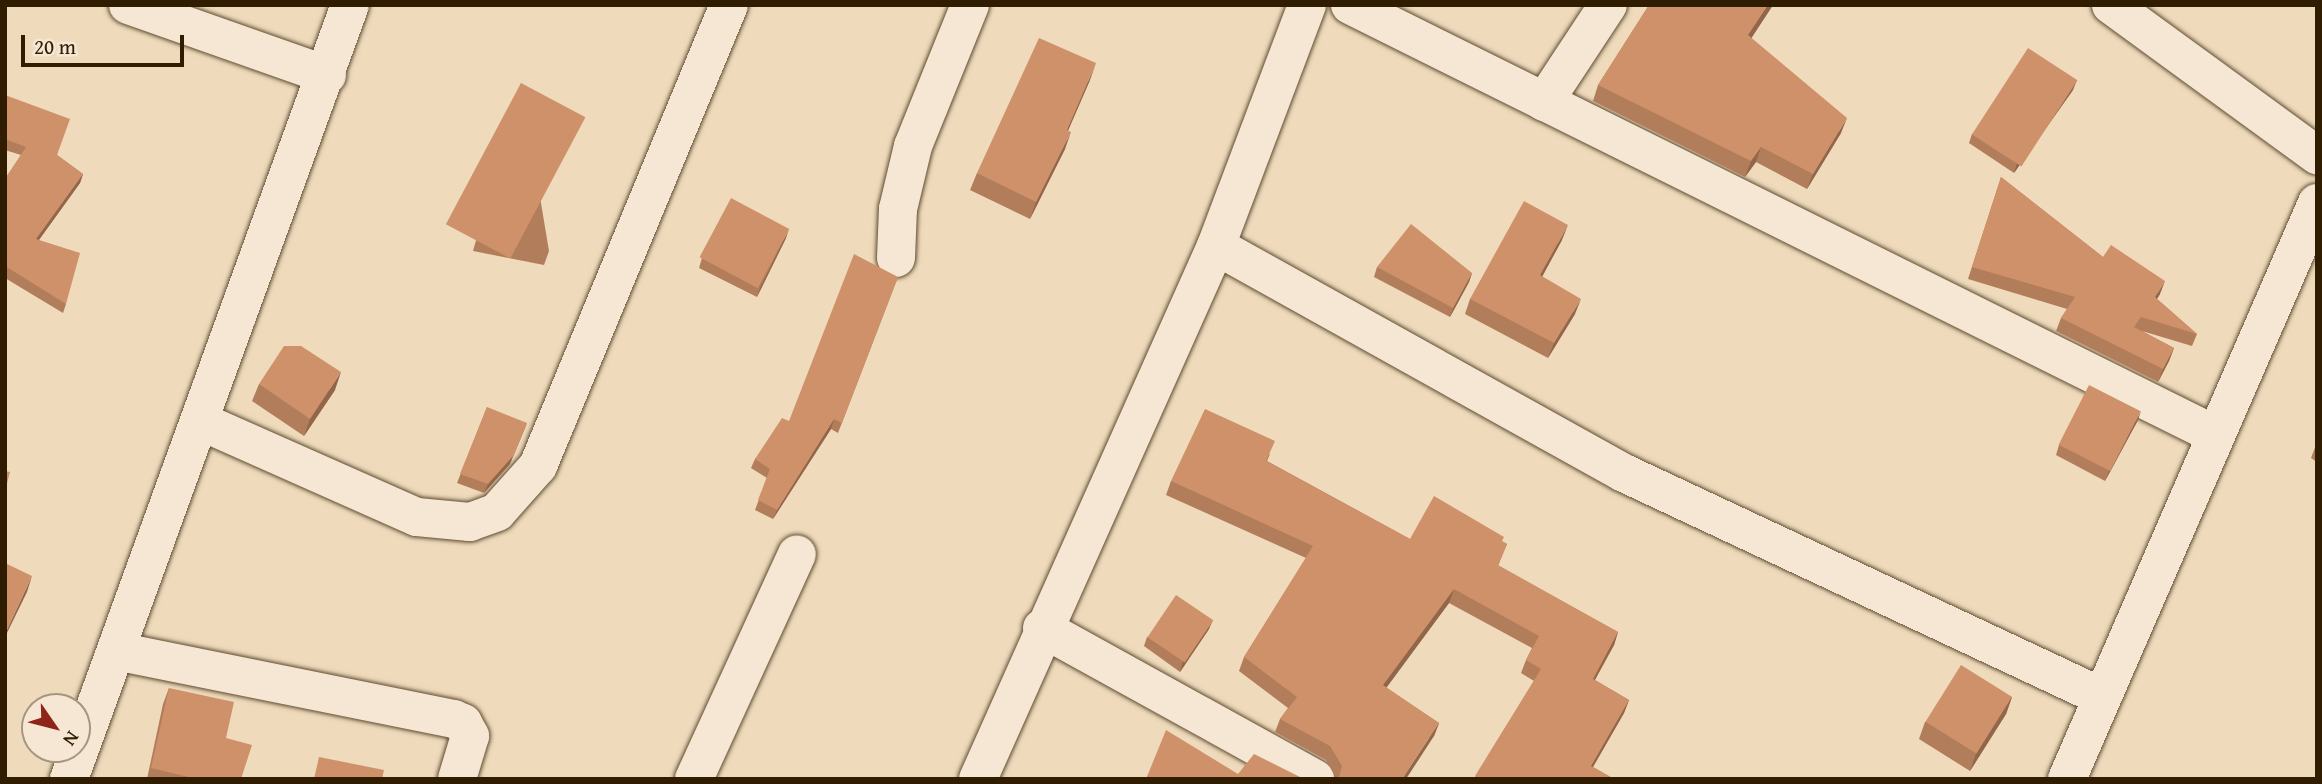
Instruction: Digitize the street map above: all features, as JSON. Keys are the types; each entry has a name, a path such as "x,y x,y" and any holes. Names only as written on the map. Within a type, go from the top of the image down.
{"street":[{"path":"128,5 327,75"},
{"path":"69,779 327,75 350,5"},
{"path":"200,421 417,517 470,522 497,512 538,466 729,5"},
{"path":"895,258 898,209 913,146 970,5"},
{"path":"978,779 1042,628 1216,246 1307,5"},
{"path":"1350,5 2216,435"},
{"path":"1544,102 1608,5"},
{"path":"2111,5 2317,156"},
{"path":"2067,779 2100,696 2317,203"},
{"path":"1216,246 1623,473 2100,696"},
{"path":"694,779 797,554"},
{"path":"1042,628 1315,779"},
{"path":"116,651 454,719 464,723 470,736 457,779"}],"building":[{"path":"1649,5 1768,5 1748,35 1847,118 1813,174 1761,147 1751,161 1598,85"},
{"path":"1039,38 1096,63 1067,130 1071,132 1036,202 977,173"},
{"path":"2028,48 2077,80 2021,167 1972,134"},
{"path":"521,83 585,117 510,259 446,224"},
{"path":"5,95 70,119 57,155 83,174 36,239 80,253 66,304 5,266 5,179 26,147 5,139"},
{"path":"2001,177 2103,257 2111,245 2165,281 2155,297 2197,334 2141,317 2134,327 2174,348 2163,369 2061,318 2075,297 1972,267"},
{"path":"731,198 789,229 758,288 700,257"},
{"path":"1524,201 1568,225 1540,275 1581,299 1554,343 1470,299"},
{"path":"1411,224 1472,273 1453,308 1377,267"},
{"path":"854,254 898,277 842,423 834,419 777,510 758,500 770,469 755,459 782,418 789,421"},
{"path":"284,346 301,346 341,372 310,419 259,384"},
{"path":"2089,385 2141,411 2110,471 2059,445"},
{"path":"487,407 527,423 514,455 488,484 460,474"},
{"path":"1205,409 1275,441 1266,461 1410,539 1434,496 1504,537 1502,541 1507,544 1498,565 1618,632 1593,679 1629,700 1591,766 1614,779 1480,779 1475,776 1541,669 1526,660 1539,636 1454,589 1383,685 1439,723 1402,779 1335,779 1339,777 1342,766 1330,746 1280,719 1297,697 1244,657 1313,546 1171,481"},
{"path":"5,471 10,472 5,491"},
{"path":"5,563 32,576 5,634"},
{"path":"1176,595 1213,620 1185,662 1147,637"},
{"path":"1961,665 2012,697 1976,754 1925,722"},
{"path":"169,688 234,702 226,738 252,745 241,779 197,779 151,768"},
{"path":"1166,730 1238,774 1254,754 1304,779 1146,779"},
{"path":"319,757 384,770 382,779 314,779"}]}
